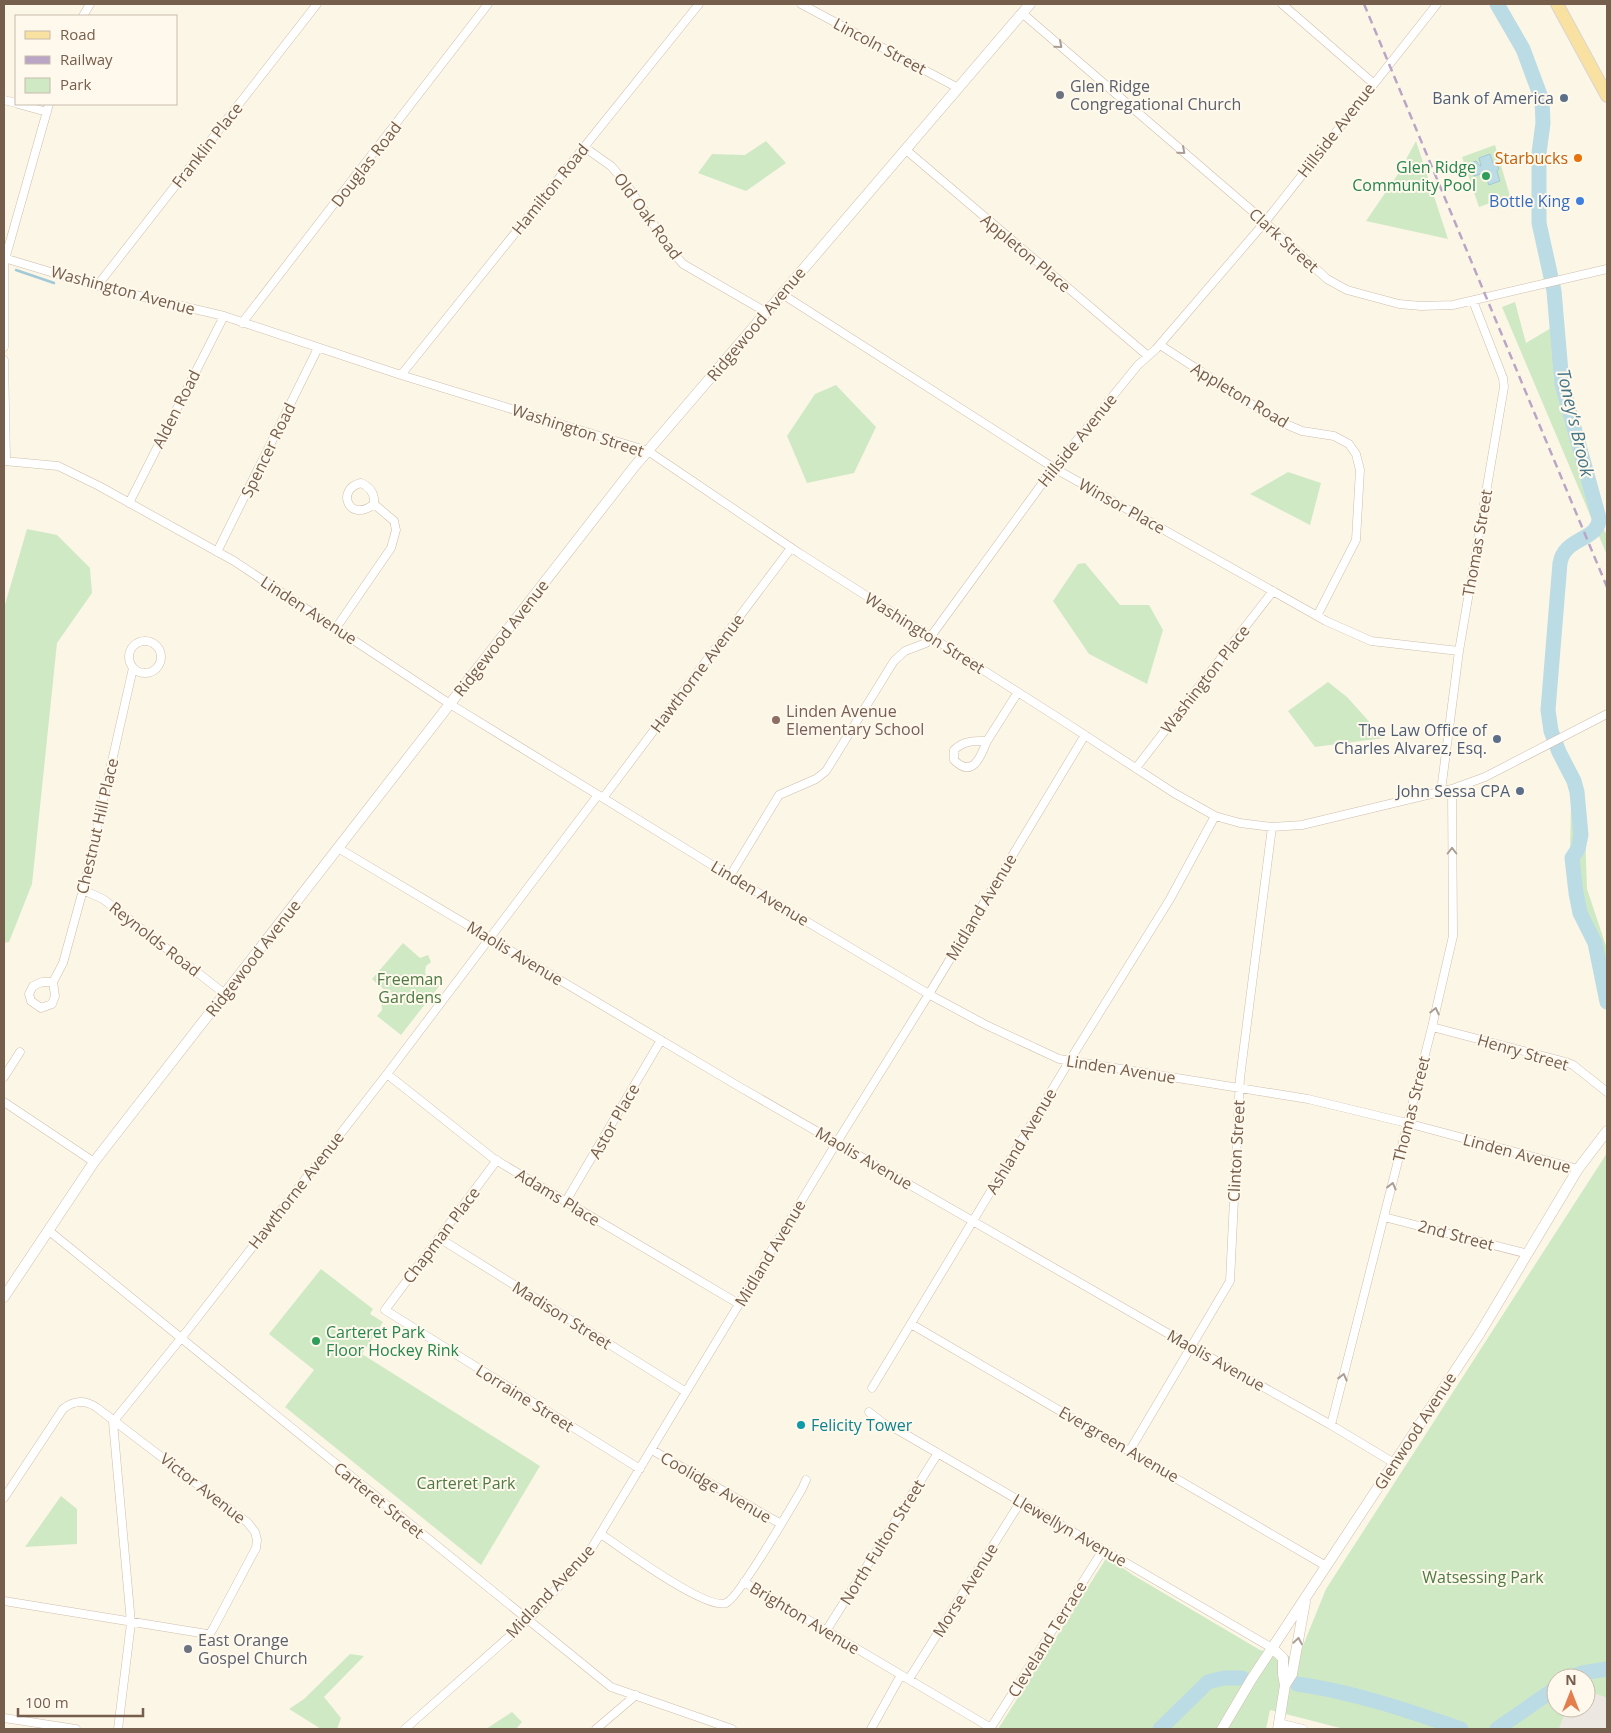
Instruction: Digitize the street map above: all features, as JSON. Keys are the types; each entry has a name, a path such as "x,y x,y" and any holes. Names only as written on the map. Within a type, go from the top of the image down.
{"main road":[{"path":"1557,4 1607,96"}],"street":[{"path":"84,15 90,4"},
{"name":"Franklin Place","path":"97,286 317,4"},
{"name":"Douglas Road","path":"242,323 488,4"},
{"name":"Hamilton Road","path":"401,375 700,4"},
{"name":"Lincoln Street","path":"801,4 958,88"},
{"name":"Ridgewood Avenue","path":"4,1297 94,1162 648,451 1030,4"},
{"path":"1282,4 1373,83"},
{"name":"Hillside Avenue","path":"730,876 779,795 816,779 826,771 894,661 905,651 926,643 931,637 1054,468 1138,365 1160,345 1265,222 1437,4"},
{"name":"Clark Street","path":"1022,13 1265,222 1328,279 1347,290 1388,302 1410,306 1442,306 1473,301 1607,269"},
{"path":"4,347 4,263 48,108 29,105"},
{"name":"Old Oak Road","path":"584,147 611,166 625,182 655,228 683,264 766,312"},
{"name":"Appleton Place","path":"905,149 1148,356"},
{"name":"Washington Avenue","path":"5,258 97,286 224,316 242,323"},
{"name":"Winsor Place","path":"782,294 1054,468 1317,616 1372,641 1459,652"},
{"name":"Thomas Street","path":"1441,791 1459,652 1504,387 1503,378 1473,301"},
{"name":"Alden Road","path":"129,503 224,316"},
{"name":"Washington Street","path":"242,323 401,375 648,451 791,548 1174,793 1215,816 1240,823 1272,827 1302,825 1452,789 1486,777 1607,714"},
{"name":"Appleton Road","path":"1160,345 1276,420 1302,431 1334,436 1350,444 1356,454 1360,470 1356,540 1317,616"},
{"name":"Spencer Road","path":"218,552 318,348"},
{"path":"4,360 5,461"},
{"name":"Linden Avenue","path":"5,461 58,466 234,561 450,704 730,876 929,994 984,1024 1059,1059 1308,1099 1408,1123 1578,1169"},
{"path":"336,628 393,543 396,530 394,520 374,504"},
{"name":"Hawthorne Avenue","path":"114,1420 181,1338 386,1074 791,548"},
{"name":"Washington Place","path":"1136,768 1273,591"},
{"path":"145,641 154,644 158,648 161,657 160,664 156,669 146,673 133,668 128,657 135,644 145,641"},
{"name":"Chestnut Hill Place","path":"53,982 63,963 83,890 133,668"},
{"path":"988,741 961,744 954,750 954,760 958,764 965,766 976,764 1018,692"},
{"name":"Midland Avenue","path":"405,1729 529,1619 588,1554 1085,735"},
{"name":"Thomas Street","path":"1331,1425 1432,1027 1453,936 1452,789"},
{"name":"Ashland Avenue","path":"872,1388 1070,1060 1170,899 1215,816"},
{"name":"Clinton Street","path":"1130,1450 1230,1280 1239,1088 1272,827"},
{"name":"Maolis Avenue","path":"338,848 661,1040 1394,1463"},
{"name":"Reynolds Road","path":"83,890 103,898 225,994"},
{"name":"Henry Street","path":"1432,1027 1566,1062 1573,1065 1607,1092"},
{"name":"Astor Place","path":"566,1202 661,1040"},
{"path":"4,1077 20,1052"},
{"name":"Adams Place","path":"386,1074 497,1160 739,1304"},
{"path":"4,1102 94,1162"},
{"name":"Glenwood Avenue","path":"1222,1729 1251,1680 1480,1333 1578,1169 1607,1131"},
{"name":"Chapman Place","path":"384,1310 497,1160"},
{"name":"2nd Street","path":"1384,1217 1528,1254"},
{"name":"Carteret Street","path":"48,1230 611,1687 732,1729"},
{"name":"Madison Street","path":"439,1238 686,1392"},
{"name":"Lorraine Street","path":"384,1310 640,1469"},
{"name":"Evergreen Avenue","path":"911,1324 1326,1566"},
{"path":"4,1498 60,1413 67,1406 87,1402 114,1420 131,1623 118,1729"},
{"name":"Llewellyn Avenue","path":"869,1412 883,1423 1021,1501 1272,1648"},
{"name":"Victor Avenue","path":"114,1420 248,1523 257,1540 254,1555 211,1632 207,1634 131,1623"},
{"name":"Coolidge Avenue","path":"652,1450 781,1524"},
{"name":"North Fulton Street","path":"826,1630 938,1453"},
{"path":"744,1582 806,1480"},
{"name":"Morse Avenue","path":"871,1729 1021,1501"},
{"name":"Brighton Avenue","path":"601,1534 665,1578 711,1603 720,1605 728,1603 744,1582 990,1728"},
{"name":"Cleveland Terrace","path":"990,1728 1104,1550"},
{"path":"1285,1685 1292,1674 1307,1596"},
{"path":"4,1601 131,1623"},
{"path":"1272,1648 1283,1658 1285,1685 1278,1726 1303,1729"},
{"path":"596,1729 636,1696"},
{"path":"4,1718 21,1725 76,1729"}],"shaded area":[{"path":"1596,1694 1607,1698 1607,1729 1559,1729 1563,1718 1596,1718"}],"green space":[{"path":"766,141 786,163 746,191 698,173 712,154 745,155"},
{"path":"1416,141 1448,239 1366,221 1398,174"},
{"name":"Glen Ridge Community Pool","path":"1495,145 1510,196 1479,207 1462,157"},
{"path":"1515,302 1526,343 1551,328 1560,328 1563,379 1604,530 1607,535 1607,555 1502,307"},
{"path":"836,385 876,427 854,473 807,483 787,436 815,394"},
{"path":"1288,472 1321,483 1310,525 1250,494"},
{"path":"27,529 57,535 90,568 92,593 57,643 32,884 9,942 4,943 4,608"},
{"path":"1085,563 1120,605 1149,605 1163,630 1147,684 1089,654 1053,601 1078,564"},
{"path":"1328,682 1347,697 1384,738 1315,747 1288,711"},
{"path":"1581,791 1584,804 1587,889 1607,949 1605,1009 1572,884 1570,855 1571,804"},
{"name":"Freeman Gardens","path":"403,943 420,958 428,955 431,962 426,966 425,973 440,985 401,1035 377,1016 382,1010 381,1000 387,992 372,979"},
{"name":"Watsessing Park","path":"1607,1153 1607,1698 1596,1694 1596,1668 1546,1668 1546,1718 1563,1718 1559,1729 1344,1729 1270,1710 1266,1729 998,1729 1107,1557 1133,1575 1260,1650 1298,1658 1326,1589"},
{"name":"Carteret Park","path":"321,1269 373,1309 370,1314 383,1322 362,1354 540,1466 481,1565 285,1407 314,1370 269,1334"},
{"path":"61,1496 77,1509 77,1544 25,1547"},
{"path":"350,1654 364,1656 324,1697 341,1718 337,1729 321,1729 289,1709 304,1699"},
{"path":"512,1712 522,1722 516,1729 486,1729"}],"water":[{"path":"1490,154 1493,163 1496,162 1499,169 1497,171 1500,181 1489,185 1484,173 1474,176 1471,163 1476,161 1481,166 1479,158"}],"waterway":[{"name":"Toney's Brook","path":"1497,4 1523,49 1542,100 1543,123 1539,153 1539,223 1554,291 1562,384 1599,518 1596,528 1571,545 1560,561 1548,710 1551,731 1559,752 1574,781 1577,792 1581,835 1578,849 1572,858 1576,893 1580,913 1595,943 1607,1002"},
{"path":"16,270 54,283"},
{"path":"1596,1671 1607,1669"},
{"path":"1160,1729 1208,1682 1224,1678 1242,1678"},
{"path":"1297,1684 1359,1697 1461,1729"},
{"path":"1497,1729 1546,1695"}],"railway":[{"path":"1364,4 1607,587"}],"place":[{"name":"Glen Ridge Congregational Church","path":"1060,95"},
{"name":"Bank of America","path":"1564,98"},
{"name":"Starbucks","path":"1578,158"},
{"name":"Glen Ridge Community Pool","path":"1486,176"},
{"name":"Bottle King","path":"1580,201"},
{"name":"Linden Avenue Elementary School","path":"776,720"},
{"name":"The Law Office of Charles Alvarez, Esq.","path":"1497,739"},
{"name":"John Sessa CPA","path":"1520,791"},
{"name":"Carteret Park Floor Hockey Rink","path":"316,1341"},
{"name":"Felicity Tower","path":"801,1425"},
{"name":"East Orange Gospel Church","path":"188,1649"}]}
